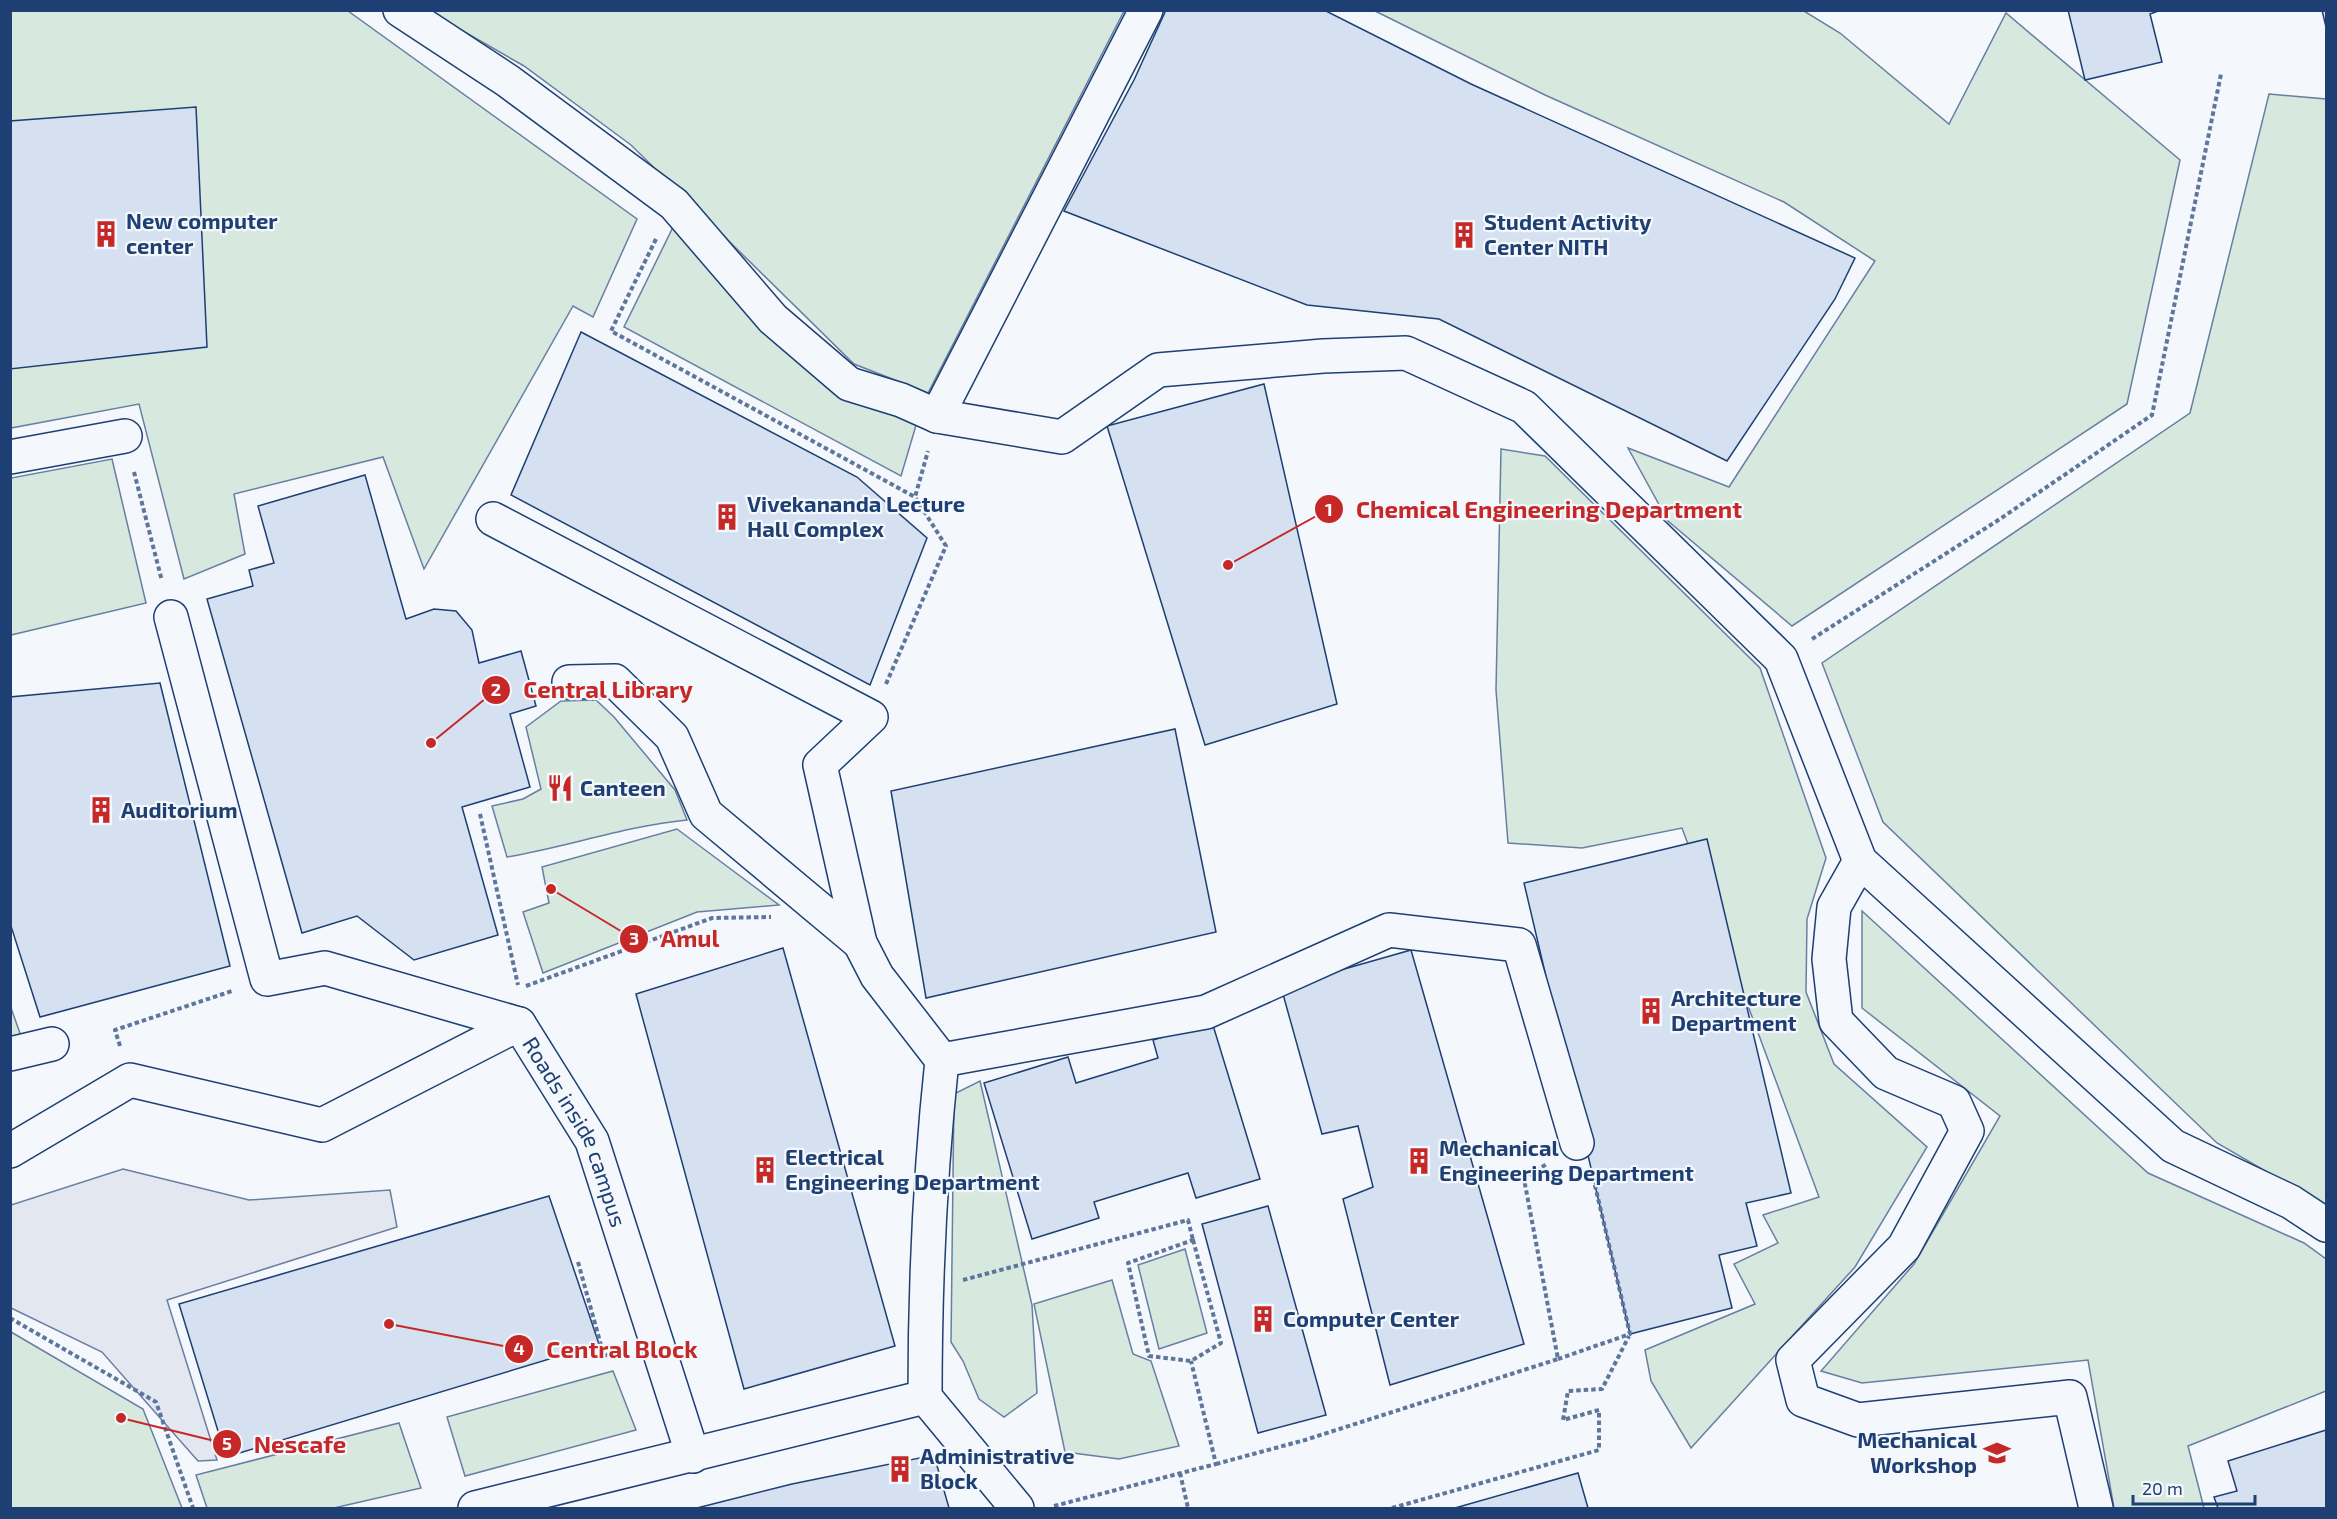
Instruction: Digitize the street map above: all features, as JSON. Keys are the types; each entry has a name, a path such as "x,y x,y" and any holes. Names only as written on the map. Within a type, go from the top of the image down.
{"street":[{"path":"400,10 508,81 674,204 773,319 849,384 901,400 937,416 1062,437 1158,370 1323,356 1406,353 1524,407 1781,659 1860,861 2174,1146 2291,1202 2326,1225"},
{"path":"937,416 1146,10"},
{"path":"10,457 125,436"},
{"path":"493,519 871,717 820,765 860,943 876,976 942,1060 933,1146 925,1289 926,1397 1017,1509"},
{"path":"171,617 267,979"},
{"path":"569,682 615,681 672,737 706,814 860,943"},
{"path":"1860,861 1834,907 1829,959 1836,1022 1886,1073 1954,1102 1967,1131 1904,1247 1793,1360 1803,1400 1858,1420 2070,1397 2096,1509"},
{"path":"942,1060 1206,1012 1389,930 1519,945 1577,1143"},
{"name":"Roads inside campus","path":"267,979 325,968 519,1024 592,1141 693,1456"},
{"path":"10,1151 130,1080 322,1125 519,1024"},
{"path":"10,1054 52,1044"},
{"path":"475,1509 926,1397"}],"path":[{"path":"1781,659 2000,519 2152,415 2221,74"},
{"path":"674,204 611,331 915,497 946,546 871,717"},
{"path":"915,497 937,416"},
{"path":"125,436 171,617"},
{"path":"480,814 519,989 712,918 782,917"},
{"path":"130,1080 115,1030 267,979"},
{"path":"1392,1509 1599,1450 1599,1410 1563,1420 1568,1391 1602,1389 1629,1336 1584,1138 1524,1179 1558,1359"},
{"path":"925,1289 1188,1220 1221,1343 1191,1361 1149,1356 1128,1263 1193,1240"},
{"path":"578,1262 604,1356 654,1336"},
{"path":"10,1318 156,1402 194,1509"},
{"path":"1045,1509 1305,1440 1629,1336"},
{"path":"1191,1361 1216,1464"},
{"path":"1180,1473 1188,1509"}],"shaded area":[{"path":"11,11 348,11 637,219 593,317 573,306 424,569 383,457 234,494 245,554 184,579 139,404 11,428"},
{"path":"428,11 1124,11 928,393 854,364 631,145 524,66"},
{"path":"1375,11 1804,11 1840,33 1949,124 2006,13 2180,160 2127,404 1792,626 1668,521 1628,448 1729,487 1875,261 1784,202 1545,95"},
{"path":"2269,94 2326,99 2326,1206 2217,1143 1883,822 1822,663 2190,413"},
{"path":"677,219 917,422 901,476 624,327"},
{"path":"1501,449 1545,456 1760,668 1826,858 1807,919 1806,992 1834,1064 1927,1147 1855,1267 1691,1448 1651,1381 1645,1350 1755,1304 1734,1264 1778,1243 1763,1215 1819,1197 1682,828 1582,848 1508,843 1496,690"},
{"path":"112,459 146,603 11,635 11,478"},
{"path":"596,700 614,717 675,790 687,820 642,827 507,857 492,806 523,799 541,789 526,727 561,701"},
{"path":"677,829 779,905 697,912 543,973 523,912 549,903 542,867"},
{"path":"1862,911 2148,1173 2304,1243 2326,1259 2326,1391 2188,1446 2204,1508 2114,1508 2088,1360 1862,1383 1821,1371 1914,1264 2000,1116 1862,1008"},
{"path":"11,1008 21,1036 11,1037"},
{"path":"980,1081 1032,1305 1037,1393 1004,1417 979,1399 963,1361 951,1342 954,1094"},
{"path":"123,1169 249,1200 390,1190 397,1227 167,1300 217,1460 198,1461 102,1352 11,1308 11,1205"},
{"path":"1185,1249 1207,1333 1159,1349 1138,1265"},
{"path":"1112,1280 1133,1354 1151,1361 1179,1446 1119,1459 1065,1452 1034,1304"},
{"path":"11,1332 143,1409 182,1508 11,1508"},
{"path":"613,1371 636,1430 465,1476 447,1417"},
{"path":"399,1423 421,1488 334,1508 207,1508 196,1475"}],"building":[{"name":"Student Activity Center NITH","path":"1166,10 1324,10 1471,84 1855,258 1835,299 1727,461 1439,319 1307,305 1064,211 1134,80"},
{"path":"2068,10 2161,10 2150,14 2162,62 2085,80"},
{"path":"2322,10 2326,10 2326,27"},
{"name":"New computer center","path":"196,107 207,347 10,369 10,121"},
{"name":"Vivekananda Lecture Hall Complex","path":"581,332 857,477 927,538 870,685 511,495"},
{"path":"1264,384 1337,704 1205,745 1107,426"},
{"path":"365,475 406,619 434,609 456,611 472,630 479,663 521,651 536,706 510,714 530,787 462,807 498,935 414,960 357,916 302,933 207,599 253,586 249,570 274,563 258,506"},
{"name":"Auditorium","path":"160,683 230,966 40,1017 10,923 10,697"},
{"path":"1175,729 1216,932 926,998 891,791"},
{"name":"Architecture Department","path":"1707,839 1791,1193 1746,1203 1757,1246 1719,1255 1732,1308 1630,1334 1524,883"},
{"name":"Electrical Engineering Department","path":"783,948 895,1346 744,1389 636,994"},
{"name":"Mechanical Engineering Department","path":"1411,950 1524,1344 1390,1385 1343,1199 1373,1187 1358,1126 1322,1134 1281,987"},
{"path":"1212,1022 1260,1179 1196,1198 1188,1173 1094,1202 1099,1218 1032,1239 984,1083 1068,1057 1076,1083 1158,1058 1153,1040"},
{"path":"549,1196 599,1344 226,1457 179,1304"},
{"name":"Computer Center","path":"1268,1206 1326,1415 1258,1433 1202,1224"},
{"path":"2326,1430 2326,1508 2218,1508 2214,1497 2237,1491 2228,1461"},
{"name":"Administrative Block","path":"934,1455 949,1508 697,1508 792,1484"},
{"path":"1578,1473 1588,1508 1455,1508"}],"place":[{"name":"New computer center","path":"106,234"},
{"name":"Student Activity Center NITH","path":"1464,235"},
{"name":"Vivekananda Lecture Hall Complex","path":"727,517"},
{"name":"Chemical Engineering Department","path":"1228,565"},
{"name":"Central Library","path":"431,743"},
{"name":"Canteen","path":"560,788"},
{"name":"Auditorium","path":"101,810"},
{"name":"Amul","path":"551,889"},
{"name":"Architecture Department","path":"1651,1011"},
{"name":"Mechanical Engineering Department","path":"1419,1161"},
{"name":"Electrical Engineering Department","path":"765,1170"},
{"name":"Computer Center","path":"1263,1319"},
{"name":"Central Block","path":"389,1324"},
{"name":"Nescafe","path":"121,1418"},
{"name":"Mechanical Workshop","path":"1997,1453"},
{"name":"Administrative Block","path":"900,1469"}]}
